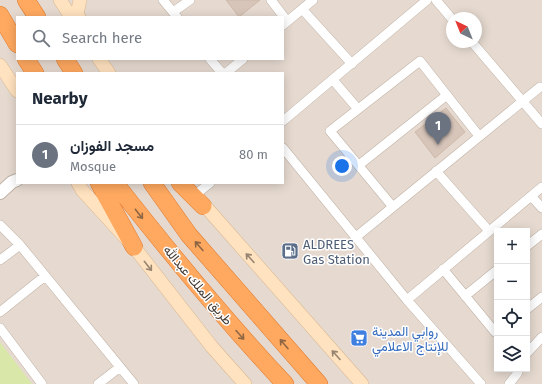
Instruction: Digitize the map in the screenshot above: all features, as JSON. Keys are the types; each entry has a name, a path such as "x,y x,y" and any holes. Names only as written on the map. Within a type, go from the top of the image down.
{"highway":[{"path":"1,18 16,42"},
{"path":"27,60 34,72"},
{"path":"66,60 73,72"},
{"path":"99,184 134,247"},
{"name":"طريق الملك عبدالله","path":"116,184 181,266 241,337 285,384"},
{"name":"طريق الملك عبدالله","path":"153,184 189,235 319,384"},
{"path":"181,184 199,201"}],"main road":[{"path":"60,0 70,16"},
{"path":"79,16 80,0"},
{"path":"100,60 108,72"},
{"path":"0,65 16,89"},
{"path":"187,184 199,201 362,384"},
{"path":"77,185 134,247 212,347 245,384"}],"street":[{"path":"162,0 175,15 190,0"},
{"path":"271,0 281,16"},
{"path":"285,23 313,0"},
{"path":"284,120 428,0"},
{"path":"436,0 446,12"},
{"path":"302,9 352,64"},
{"path":"477,48 542,124"},
{"path":"211,60 221,72"},
{"path":"227,72 242,60"},
{"path":"393,207 330,131 357,108 420,61 479,136"},
{"path":"333,80 357,108"},
{"path":"356,237 540,87"},
{"path":"359,165 447,95"},
{"path":"284,149 407,300 481,384"},
{"path":"436,171 489,231"},
{"path":"0,193 12,182 16,180"},
{"path":"199,201 209,184"},
{"path":"407,300 542,187"},
{"path":"531,196 542,208"},
{"path":"0,225 20,245 134,384"},
{"path":"530,244 542,234"},
{"path":"0,260 20,245"},
{"path":"443,269 494,331"},
{"path":"465,296 494,272"},
{"path":"0,312 46,276"},
{"path":"530,307 542,298"},
{"path":"0,328 42,384"},
{"path":"530,350 542,337"},
{"path":"98,384 120,367"},
{"path":"508,384 518,372"}],"shaded area":[{"path":"0,0 542,0 542,384 0,384"}],"green space":[{"path":"0,342 32,384 0,384"}],"building":[{"path":"226,0 260,0 240,16 238,16"},
{"path":"446,108 465,132 435,158 415,132"}],"place":[{"name":"مسجد الفوزان","path":"438,145"},
{"name":"ALDREES Gas Station","path":"290,251"},
{"name":"روابي المدينة للإنتاج الاعلامي","path":"359,338"}]}
